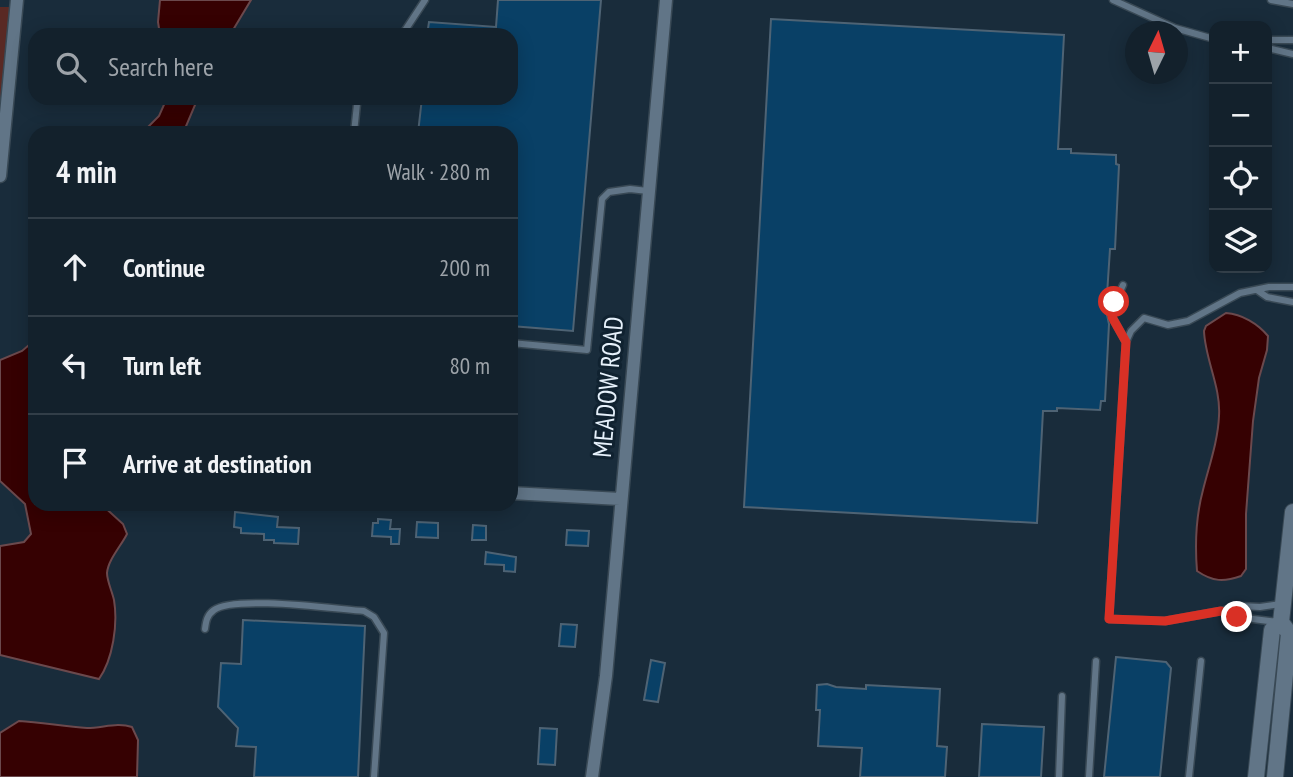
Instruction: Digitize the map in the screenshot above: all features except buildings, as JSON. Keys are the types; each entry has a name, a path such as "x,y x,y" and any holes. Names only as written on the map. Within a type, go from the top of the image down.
{"street":[{"path":"0,176 16,0"},
{"name":"MEADOW ROAD","path":"592,777 606,676 666,0"},
{"path":"518,493 621,499"},
{"path":"1256,777 1272,629 1281,622 1287,595 1293,512"},
{"path":"1275,777 1289,633 1281,622"}],"lane":[{"path":"407,28 425,0"},
{"path":"1113,0 1175,28 1209,38"},
{"path":"1271,0 1293,4"},
{"path":"1272,40 1293,40"},
{"path":"1272,49 1293,54"},
{"path":"355,126 357,105"},
{"path":"518,344 587,350 602,199 608,192 630,189 648,191"},
{"path":"1123,285 1111,310 1126,342"},
{"path":"1287,595 1260,607 1240,606 1165,621 1109,619 1126,342 1131,331 1144,318 1168,326 1188,321 1240,293 1269,287 1293,287"},
{"path":"1257,289 1267,297 1293,302"},
{"path":"205,629 207,618 215,609 241,602 364,611 374,617 384,633 374,777"},
{"path":"1221,611 1237,617 1281,622"},
{"path":"1089,777 1096,661"},
{"path":"1189,777 1201,661"},
{"path":"1059,777 1062,696"}],"shaded area":[{"path":"160,0 251,0 234,28 159,28"},
{"path":"0,7 11,7 0,133"},
{"path":"164,105 195,105 186,126 149,126 159,116"},
{"path":"1226,313 1249,320 1268,336 1253,421 1246,514 1246,569 1241,576 1219,580 1197,571 1196,541 1197,520 1219,416 1218,394 1204,331 1206,326"},
{"path":"28,346 28,511 109,511 123,524 127,534 108,568 107,576 114,600 115,630 108,662 99,679 0,655 0,546 24,542 31,534 25,504 0,481 0,360"},
{"path":"19,721 87,728 115,725 132,727 138,740 137,777 0,777 0,733"}],"route":[{"path":"1114,302 1112,317 1126,342 1109,619 1165,621 1221,611 1237,617"}]}
